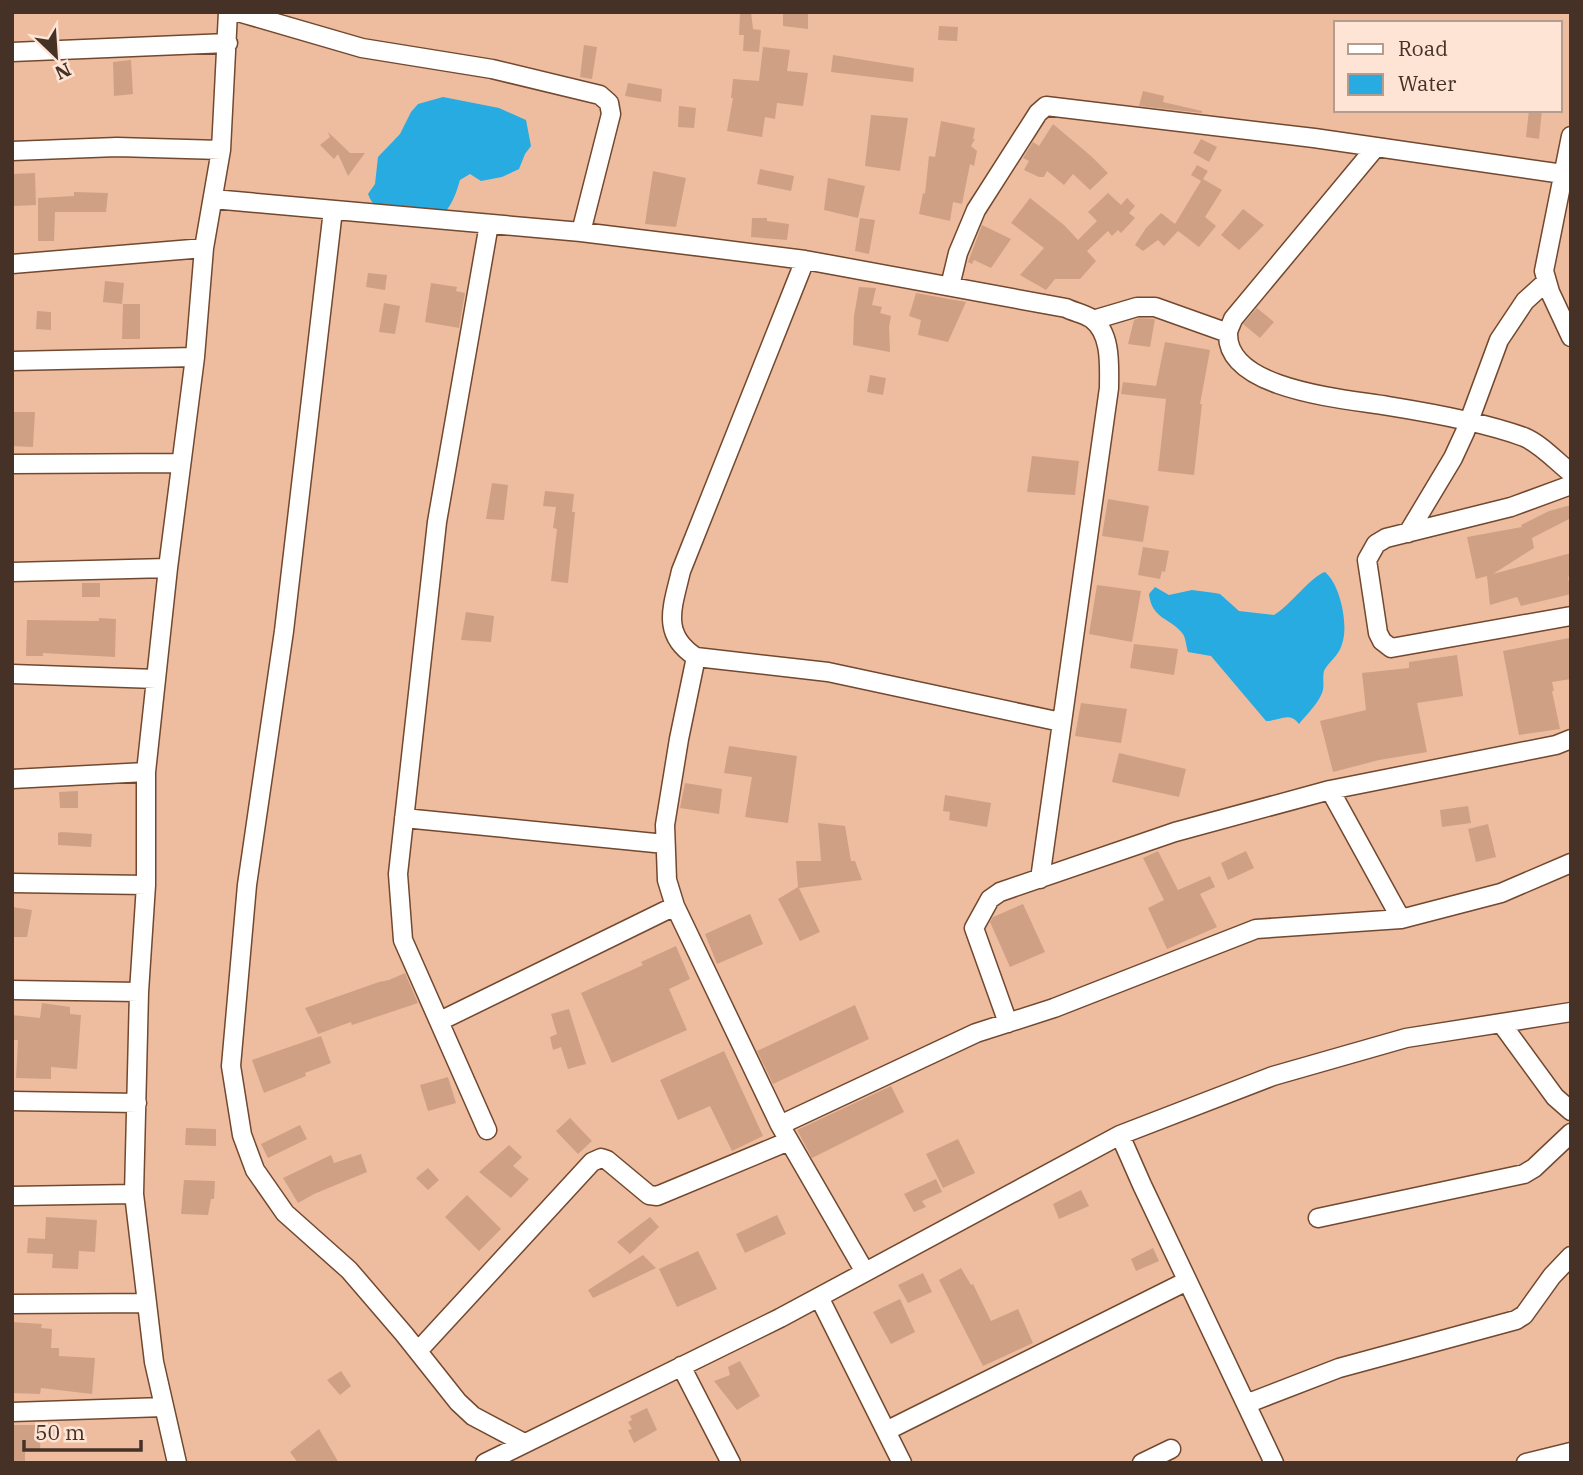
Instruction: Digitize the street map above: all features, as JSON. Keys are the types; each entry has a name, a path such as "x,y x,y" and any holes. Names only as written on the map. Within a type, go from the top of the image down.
{"street":[{"path":"177,1463 154,1362 134,1194 139,992 146,885 146,772 195,357 204,248 221,150 228,12"},
{"path":"238,12 362,48 492,68 600,95 609,103 611,114 581,232"},
{"path":"12,52 228,43"},
{"path":"950,286 958,253 976,210 1038,113 1046,106 1376,146 1563,174"},
{"path":"1571,136 1544,271 1546,282 1571,337"},
{"path":"1376,146 1233,319 1228,333 1236,358 1270,381 1330,398 1390,406 1469,422 1526,438 1571,473"},
{"path":"12,151 117,147 221,150"},
{"path":"213,199 581,232 805,260 1066,308 1093,320 1103,335 1109,355 1109,388 1040,879"},
{"path":"333,210 284,631 247,885 231,1066 242,1135 255,1170 285,1213 349,1270 458,1402 473,1416 524,1443"},
{"path":"487,1130 404,940 398,874 437,522 489,224"},
{"path":"12,264 204,248"},
{"path":"805,260 681,571 672,612 674,637 685,650 696,657 828,672 1061,722"},
{"path":"1408,533 1453,458 1499,340 1525,301 1546,282"},
{"path":"1093,320 1138,307 1156,307 1228,333"},
{"path":"12,361 195,357"},
{"path":"12,464 181,463"},
{"path":"1571,485 1511,507 1386,538 1376,544 1368,555 1378,633 1386,646 1391,648 1571,616"},
{"path":"12,572 168,568"},
{"path":"696,657 665,825 667,880 675,906 785,1133 865,1272"},
{"path":"12,674 156,679"},
{"path":"1008,1023 974,928 989,900 1000,892 1175,832 1330,790 1556,745 1571,739"},
{"path":"12,779 146,772"},
{"path":"1330,790 1401,919"},
{"path":"404,818 665,844"},
{"path":"418,1351 592,1162 601,1158 649,1195 657,1196 785,1133 934,1051 976,1033 1054,1008 1256,929 1401,919 1501,893 1571,863"},
{"path":"12,883 146,885"},
{"path":"440,1021 675,906"},
{"path":"12,990 139,992"},
{"path":"485,1463 819,1297 1120,1135 1273,1076 1406,1038 1571,1012"},
{"path":"1501,1023 1555,1097 1571,1111"},
{"path":"12,1101 137,1103"},
{"path":"1318,1218 1524,1174 1571,1133"},
{"path":"1120,1135 1274,1463"},
{"path":"12,1196 134,1194"},
{"path":"1246,1404 1339,1368 1516,1320 1524,1315 1552,1276 1571,1256"},
{"path":"886,1431 1187,1281"},
{"path":"819,1297 902,1463"},
{"path":"12,1304 147,1303"},
{"path":"681,1366 731,1463"},
{"path":"12,1412 164,1407"},
{"path":"1142,1463 1171,1449"},
{"path":"1526,1463 1571,1452"}],"water":[{"path":"443,97 499,108 526,120 531,146 519,169 502,177 481,181 470,174 460,180 448,209 423,228 384,213 377,208 368,194 375,184 378,157 400,134 411,112 418,104"},
{"path":"1325,572 1335,586 1342,605 1344,636 1338,652 1324,671 1320,697 1299,724 1288,717 1266,721 1211,656 1188,652 1183,634 1158,614 1149,594 1155,587 1169,595 1192,590 1215,593 1220,594 1239,611 1274,615 1313,579"}],"building":[{"path":"751,12 753,29 761,30 759,52 743,51 744,35 739,35 740,13"},
{"path":"783,12 808,12 808,29 783,26"},
{"path":"939,26 958,27 957,41 938,40"},
{"path":"584,45 597,47 592,79 580,77"},
{"path":"763,47 790,50 787,71 808,73 803,106 777,103 775,119 765,117 762,137 727,131 733,98 733,79 759,81"},
{"path":"833,55 914,68 913,82 831,72"},
{"path":"131,60 133,94 114,96 113,62"},
{"path":"628,83 662,89 661,102 625,96"},
{"path":"1143,91 1164,96 1163,102 1202,113 1139,106"},
{"path":"679,106 696,108 694,128 678,127"},
{"path":"1529,112 1542,112 1539,139 1526,137"},
{"path":"871,115 908,118 900,171 865,166"},
{"path":"941,121 975,128 975,139 971,146 977,151 974,166 970,164 962,204 953,202 950,221 919,214 923,193 925,194 929,156 935,157"},
{"path":"1053,124 1108,173 1090,190 1073,174 1064,185 1047,171 1044,177 1039,177 1024,170 1029,161 1023,158 1033,142 1039,146"},
{"path":"328,132 350,153 365,153 348,176 338,154 334,159 320,145 330,137"},
{"path":"1201,139 1217,147 1209,162 1193,153"},
{"path":"1197,165 1208,171 1203,179 1222,190 1205,217 1216,226 1199,247 1178,231 1164,246 1158,240 1143,251 1135,245 1146,228 1161,213 1175,224 1201,181 1191,175"},
{"path":"760,169 794,176 791,191 757,184"},
{"path":"653,171 686,178 676,227 645,224"},
{"path":"35,173 36,205 12,206 12,174"},
{"path":"828,178 865,186 858,218 824,210"},
{"path":"74,192 108,193 106,212 55,212 54,241 38,241 38,198 74,196"},
{"path":"1108,193 1121,205 1127,198 1135,206 1129,213 1135,218 1121,233 1118,230 1112,236 1108,231 1087,251 1096,261 1080,279 1055,279 1046,290 1020,275 1044,248 1011,223 1030,198 1078,240 1097,221 1088,212"},
{"path":"1243,209 1264,225 1239,250 1221,235"},
{"path":"752,218 767,218 767,221 789,224 787,240 751,237"},
{"path":"860,218 875,220 869,254 855,251"},
{"path":"982,225 1011,239 991,268 974,260 972,264 968,262"},
{"path":"368,273 387,275 385,290 366,287"},
{"path":"105,281 124,283 122,304 103,302"},
{"path":"431,283 457,287 456,291 465,293 459,328 425,322"},
{"path":"859,287 876,288 872,305 882,307 880,313 891,316 890,352 853,345"},
{"path":"916,293 966,302 948,342 918,335 921,320 909,316"},
{"path":"384,303 400,306 395,334 379,332"},
{"path":"123,304 140,304 140,339 122,339"},
{"path":"1257,308 1274,322 1260,338 1243,324"},
{"path":"37,311 51,312 51,330 36,329"},
{"path":"1155,319 1150,347 1128,344 1134,320"},
{"path":"1165,342 1210,350 1200,404 1194,475 1158,471 1166,399 1121,394 1123,382 1156,386"},
{"path":"870,375 886,378 883,395 867,392"},
{"path":"12,412 35,412 33,447 12,446"},
{"path":"1032,456 1079,461 1075,495 1027,492"},
{"path":"492,483 508,485 504,520 486,519"},
{"path":"545,491 574,494 572,512 575,512 568,583 551,581 557,529 553,528 556,507 543,506"},
{"path":"1108,499 1149,506 1143,542 1102,536"},
{"path":"1571,505 1571,518 1532,538 1534,548 1493,574 1571,553 1571,575 1568,577 1571,594 1521,606 1517,597 1490,605 1487,576 1476,579 1467,537 1522,527 1521,525 1549,511"},
{"path":"1143,547 1169,551 1165,572 1162,571 1160,579 1138,575"},
{"path":"82,583 100,583 100,597 82,597"},
{"path":"1097,585 1141,591 1132,642 1089,634"},
{"path":"466,612 494,616 491,642 461,640"},
{"path":"99,618 116,619 115,657 43,653 43,656 26,656 27,620 99,621"},
{"path":"1569,638 1571,679 1552,682 1560,729 1519,735 1503,651"},
{"path":"1134,644 1178,649 1174,675 1130,668"},
{"path":"1457,655 1463,696 1417,703 1427,752 1379,760 1333,772 1320,721 1366,710 1362,673 1409,668 1409,662"},
{"path":"1081,703 1127,709 1121,743 1075,736"},
{"path":"729,746 797,756 788,823 745,817 752,777 724,773"},
{"path":"1119,753 1186,769 1179,797 1112,782"},
{"path":"685,783 722,789 719,814 680,808"},
{"path":"78,791 78,808 60,808 59,792"},
{"path":"945,795 991,803 987,827 949,820 950,812 943,811"},
{"path":"1468,806 1471,823 1442,827 1440,810"},
{"path":"818,823 845,826 851,861 855,861 862,880 799,888 820,932 800,941 778,899 798,887 796,861 821,861"},
{"path":"1488,824 1496,857 1476,862 1468,829"},
{"path":"58,833 92,834 91,847 58,845"},
{"path":"1158,851 1178,890 1210,876 1215,887 1200,894 1217,927 1167,949 1148,908 1164,900 1143,858"},
{"path":"1246,851 1254,868 1228,880 1221,863"},
{"path":"1023,904 1045,952 1010,967 990,922 993,917"},
{"path":"12,907 32,910 27,937 12,937"},
{"path":"750,914 763,944 717,964 705,934"},
{"path":"676,946 690,979 669,989 687,1030 612,1063 581,993 643,965 641,962"},
{"path":"405,973 418,1003 318,1034 305,1008"},
{"path":"42,1003 70,1007 70,1014 81,1015 77,1069 51,1067 51,1079 16,1078 18,1040 12,1040 12,1015 40,1018"},
{"path":"855,1005 869,1039 773,1084 757,1051"},
{"path":"569,1009 586,1064 568,1069 561,1047 553,1050 550,1037 557,1034 551,1014"},
{"path":"321,1036 331,1063 264,1093 252,1060"},
{"path":"724,1051 763,1136 732,1151 710,1106 678,1120 660,1080"},
{"path":"448,1077 456,1103 428,1111 420,1085"},
{"path":"891,1086 904,1112 812,1158 797,1130"},
{"path":"570,1118 592,1141 578,1154 556,1131"},
{"path":"300,1125 307,1139 268,1158 261,1144"},
{"path":"186,1128 216,1129 216,1146 185,1145"},
{"path":"958,1139 975,1173 943,1188 926,1154"},
{"path":"509,1145 522,1157 513,1166 529,1179 511,1198 479,1172"},
{"path":"361,1154 367,1172 298,1203 283,1178 331,1155 334,1163"},
{"path":"428,1168 439,1180 428,1190 416,1178"},
{"path":"936,1179 942,1192 922,1201 926,1207 914,1212 904,1194"},
{"path":"184,1180 215,1181 214,1199 211,1199 208,1215 181,1214"},
{"path":"1081,1190 1089,1206 1059,1219 1053,1204"},
{"path":"467,1195 501,1229 479,1251 445,1217"},
{"path":"777,1215 786,1234 745,1253 736,1234"},
{"path":"46,1217 97,1220 95,1252 79,1251 78,1269 52,1268 53,1254 27,1253 28,1238 45,1239"},
{"path":"650,1217 659,1227 630,1254 617,1242"},
{"path":"1153,1248 1159,1261 1136,1271 1131,1259"},
{"path":"698,1251 717,1289 677,1307 659,1269"},
{"path":"643,1255 656,1268 593,1298 588,1290"},
{"path":"961,1268 971,1285 973,1284 991,1321 1018,1309 1033,1343 983,1366 939,1280"},
{"path":"923,1273 932,1292 908,1303 898,1285"},
{"path":"900,1299 915,1332 891,1344 873,1312"},
{"path":"12,1322 42,1324 41,1328 52,1329 51,1348 59,1348 59,1356 95,1358 92,1394 41,1388 40,1394 12,1393"},
{"path":"740,1361 760,1396 737,1410 714,1381 730,1375 728,1367"},
{"path":"341,1371 351,1386 340,1395 327,1380"},
{"path":"647,1408 657,1430 634,1443 628,1430 632,1429 628,1422 632,1420 630,1416"},
{"path":"13,1425 41,1425 40,1451 25,1451 25,1463 12,1463"},
{"path":"319,1429 339,1463 298,1463 290,1452"}]}
